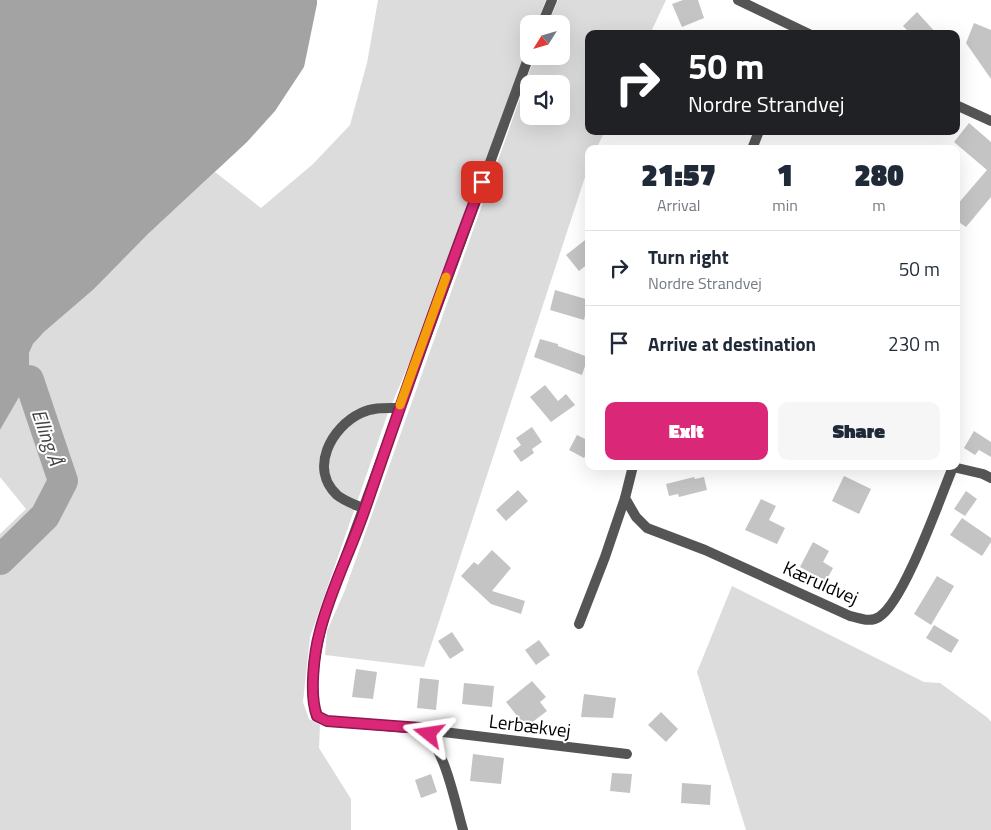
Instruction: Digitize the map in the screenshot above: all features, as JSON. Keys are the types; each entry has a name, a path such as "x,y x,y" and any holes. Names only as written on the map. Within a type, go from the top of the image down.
{"street":[{"path":"546,15 552,0"},
{"path":"738,0 799,30"},
{"path":"399,408 378,408 362,412 348,421 324,454 324,468 329,485 338,496 365,509 399,408 526,65"},
{"path":"960,107 991,121"},
{"name":"Kæruldvej","path":"960,469 991,478"},
{"path":"579,624 605,557 625,498 632,470"},
{"name":"Kæruldvej","path":"625,498 636,517 647,528 713,553 850,616 867,620 878,618 890,609 908,574 952,470"},
{"name":"Lerbækvej","path":"365,509 319,632 313,698 317,716 327,721 420,728 429,734 435,731 627,754"},
{"path":"429,734 440,756 463,830"}],"shaded area":[{"path":"0,0 317,0 317,4 304,67 275,111 247,142 148,234 94,289 44,332 33,344 29,353 29,380 0,430"},
{"path":"378,0 546,0 540,15 520,15 521,65 433,307 388,413 310,637 303,702 309,719 320,725 319,748 351,799 351,830 0,830 0,534 26,509 0,477 0,430 29,380 29,353 33,344 44,332 94,289 148,234 215,172 261,208 313,164 350,125 367,63"},
{"path":"558,0 666,0 652,30 585,30 585,135 603,135 598,145 585,145 585,177 424,667 325,655 327,631 345,590 520,98 520,125 570,125 570,75 528,75 532,65 570,65 570,15 552,15"},
{"path":"732,586 924,682 940,683 988,718 991,722 991,830 746,830 697,672"}],"building":[{"path":"683,0 698,0 704,18 682,27 672,4"},
{"path":"917,12 933,30 907,30 903,26"},
{"path":"974,23 991,30 991,79 966,43"},
{"path":"969,123 991,142 991,197 966,227 960,223 960,201 987,170 960,147 960,145 954,142"},
{"path":"585,240 585,266 579,271 566,255"},
{"path":"555,290 585,299 584,320 550,310"},
{"path":"540,339 558,344 558,346 585,356 585,366 582,375 534,357"},
{"path":"545,385 558,401 566,394 575,405 551,422 530,397"},
{"path":"532,427 542,442 532,449 534,453 521,462 513,451 521,445 516,438"},
{"path":"974,431 991,442 991,457 979,450 975,455 964,448"},
{"path":"577,435 585,439 584,458 569,450"},
{"path":"844,476 871,489 859,514 832,501"},
{"path":"694,477 695,479 704,477 707,490 679,497 678,494 669,496 666,484"},
{"path":"518,490 528,501 506,521 496,510"},
{"path":"966,491 977,499 965,516 954,509"},
{"path":"761,499 776,506 769,520 785,528 777,544 745,530"},
{"path":"962,518 991,538 991,542 982,556 950,535"},
{"path":"813,542 829,551 823,562 833,568 826,581 800,567"},
{"path":"492,550 511,568 492,591 525,601 521,614 491,604 461,576 474,562 478,565"},
{"path":"937,576 954,586 931,625 914,614"},
{"path":"934,625 959,640 951,653 926,638"},
{"path":"452,632 464,650 450,659 438,641"},
{"path":"539,640 550,655 536,665 525,650"},
{"path":"356,669 377,672 373,699 352,697"},
{"path":"420,678 439,680 436,710 417,708"},
{"path":"532,681 546,697 540,702 547,711 526,727 506,702"},
{"path":"464,683 494,686 492,707 462,704"},
{"path":"584,694 616,698 613,718 581,717"},
{"path":"661,712 678,729 666,742 648,725"},
{"path":"473,754 504,758 501,784 470,781"},
{"path":"612,773 632,774 630,793 610,791"},
{"path":"431,774 437,792 421,798 415,780"},
{"path":"682,783 711,785 710,805 681,803"}],"waterway":[{"name":"Elling Å","path":"0,560 45,516 63,481 29,380"}],"slow traffic":[{"path":"400,405 446,277"}],"route":[{"path":"429,734 420,728 327,721 317,716 313,707 315,665 319,632 329,602 365,509 399,408 482,182"}]}
